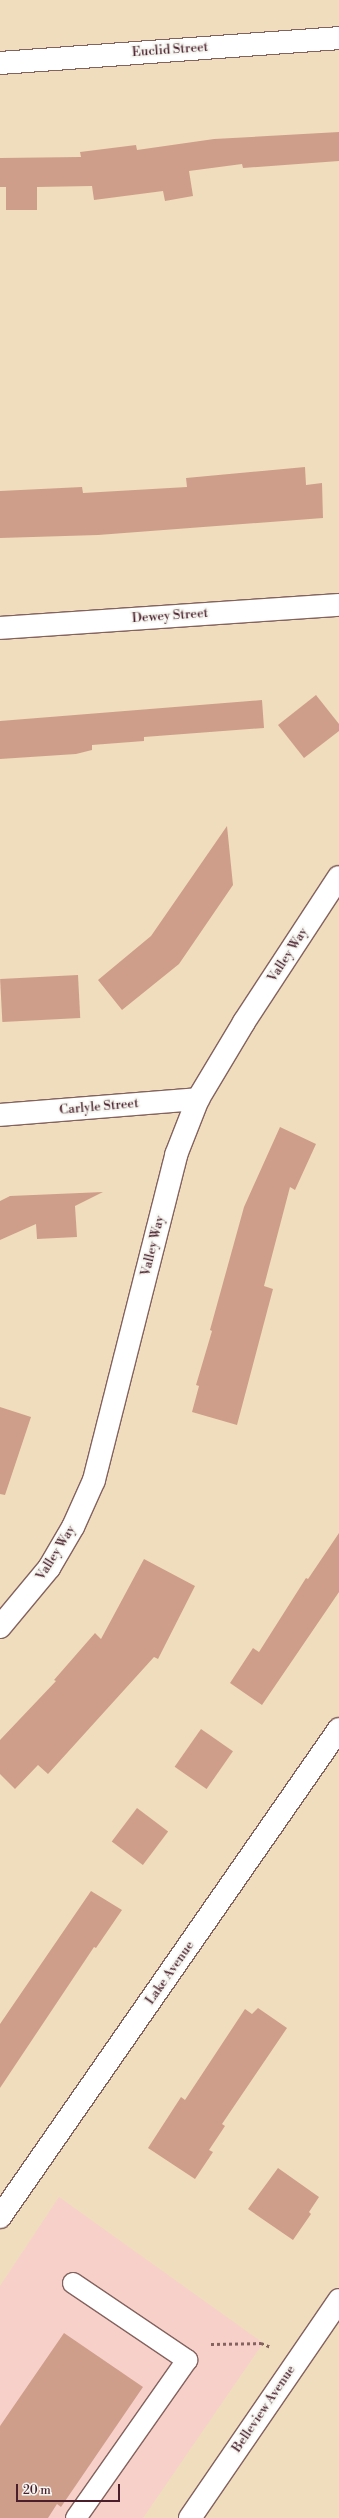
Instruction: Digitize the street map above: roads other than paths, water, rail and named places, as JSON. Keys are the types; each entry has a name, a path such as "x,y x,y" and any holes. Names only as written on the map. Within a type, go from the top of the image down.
{"street":[{"name":"Euclid Street","path":"0,63 339,38"},
{"name":"Dewey Street","path":"0,628 339,605"},
{"name":"Valley Way","path":"0,1627 49,1568 73,1527 94,1480 176,1155 198,1099 244,1022 339,877"},
{"name":"Carlyle Street","path":"0,1115 198,1099"},
{"name":"Lake Avenue","path":"0,2217 339,1730"},
{"name":"Belleview Avenue","path":"190,2518 339,2300"}],"lane":[{"path":"73,2283 187,2360 76,2518"}]}
